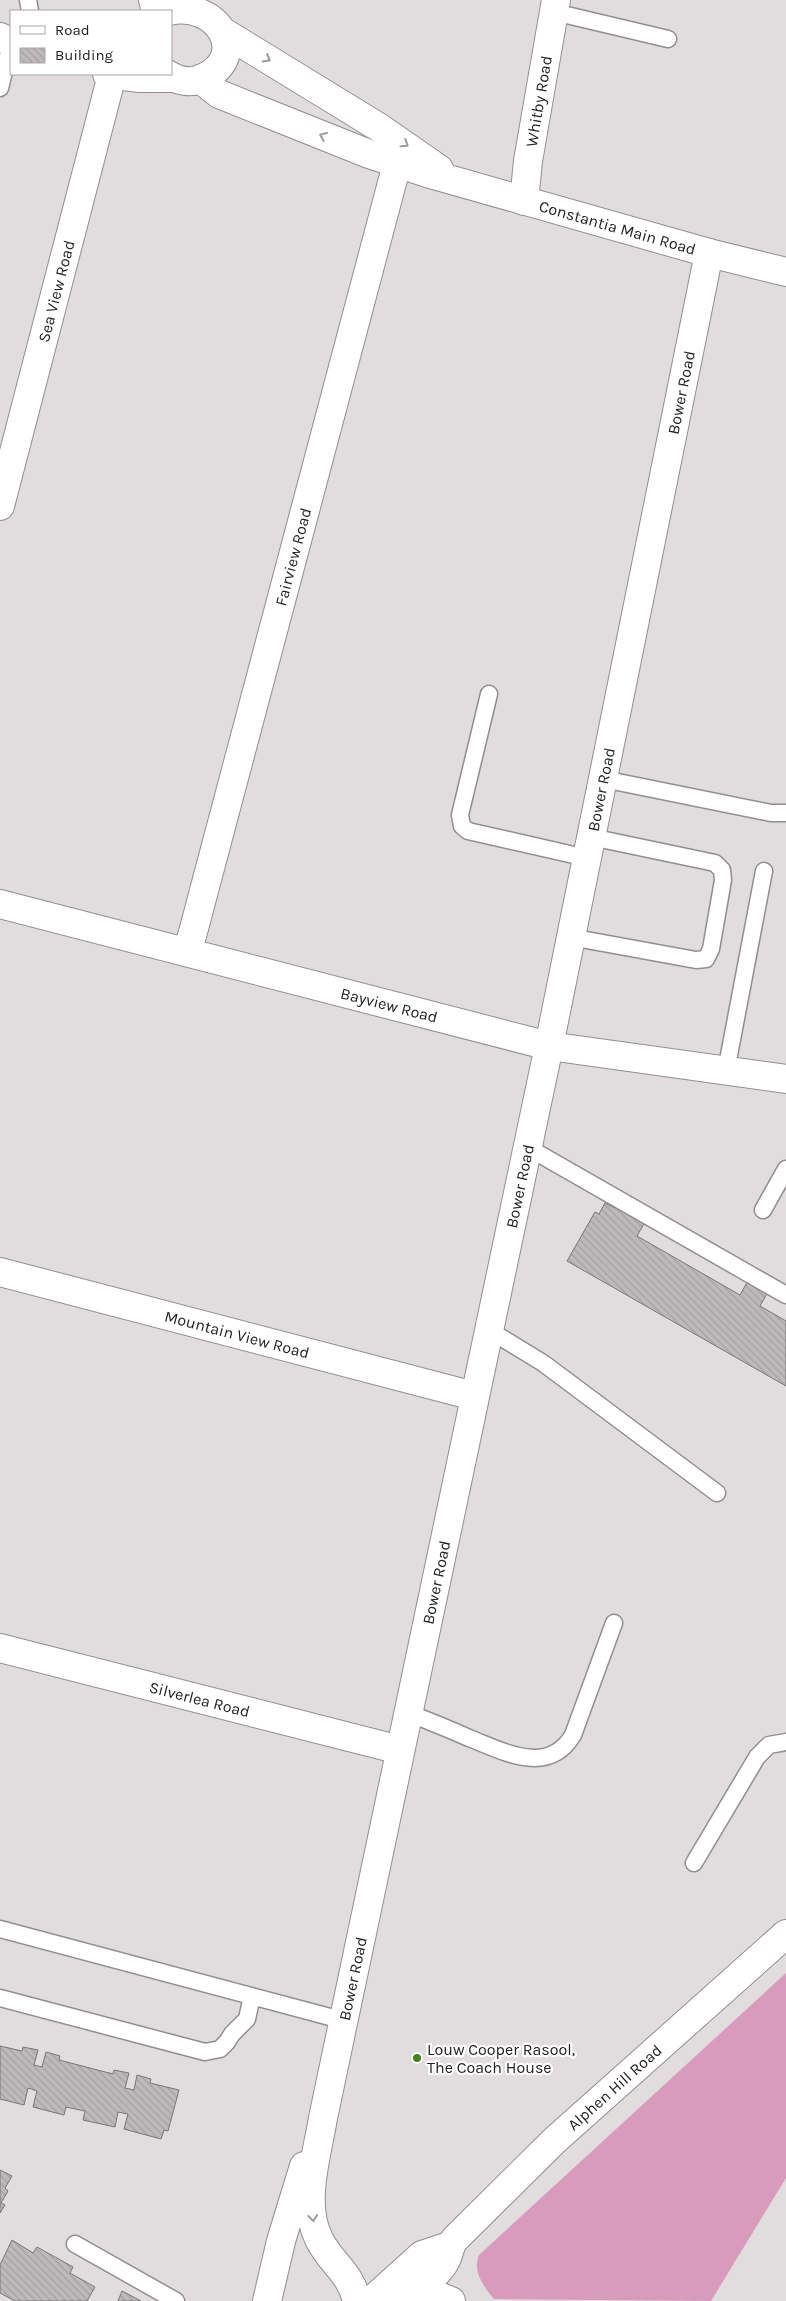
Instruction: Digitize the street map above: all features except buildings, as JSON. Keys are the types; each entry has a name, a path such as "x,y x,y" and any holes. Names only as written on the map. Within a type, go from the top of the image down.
{"street":[{"path":"171,10 198,4"},
{"name":"Constantia Main Road","path":"198,4 216,18 225,33 380,128 418,153 451,179"},
{"name":"Whitby Road","path":"524,201 528,161 555,6"},
{"path":"140,75 170,76 191,81 200,79 210,74 219,66 227,45 225,33"},
{"name":"Sea View Road","path":"0,506 109,75"},
{"name":"Constantia Main Road","path":"200,79 219,94 397,164 709,253 786,272"},
{"name":"Fairview Road","path":"188,951 397,164"},
{"name":"Bower Road","path":"357,2301 350,2280 326,2251 314,2227 312,2190 324,2118 589,848 709,253"},
{"name":"Bayview Road","path":"0,904 188,951 548,1046 786,1079"},
{"name":"Mountain View Road","path":"0,1272 474,1396"},
{"name":"Silverlea Road","path":"0,1648 400,1750"},
{"name":"Alphen Hill Road","path":"371,2301 408,2288 422,2255 449,2246 555,2140 786,1934"},
{"name":"Bower Road","path":"267,2301 281,2241 302,2169 324,2118"},
{"path":"408,2288 451,2301"}],"lane":[{"path":"555,6 668,39"},
{"path":"0,88 10,47"},
{"path":"489,694 460,815 462,826 468,831 715,863 722,870 723,880 711,949 706,959 696,960 570,937"},
{"path":"603,778 771,813 786,813"},
{"path":"726,1070 764,871"},
{"path":"527,1147 786,1295"},
{"path":"763,1210 786,1169"},
{"path":"489,1330 543,1363 717,1493"},
{"path":"408,1713 517,1757 539,1758 555,1753 567,1745 573,1735 614,1623"},
{"path":"694,1863 757,1757 769,1745 786,1742"},
{"path":"0,1929 345,2021"},
{"path":"0,1998 205,2052 220,2049 247,2019 252,1996"},
{"path":"75,2244 176,2301"}],"shaded area":[{"path":"786,1973 786,2178 711,2301 494,2299 480,2279 477,2267 479,2255"}],"place":[{"name":"Louw Cooper Rasool, The Coach House","path":"417,2058"}]}
